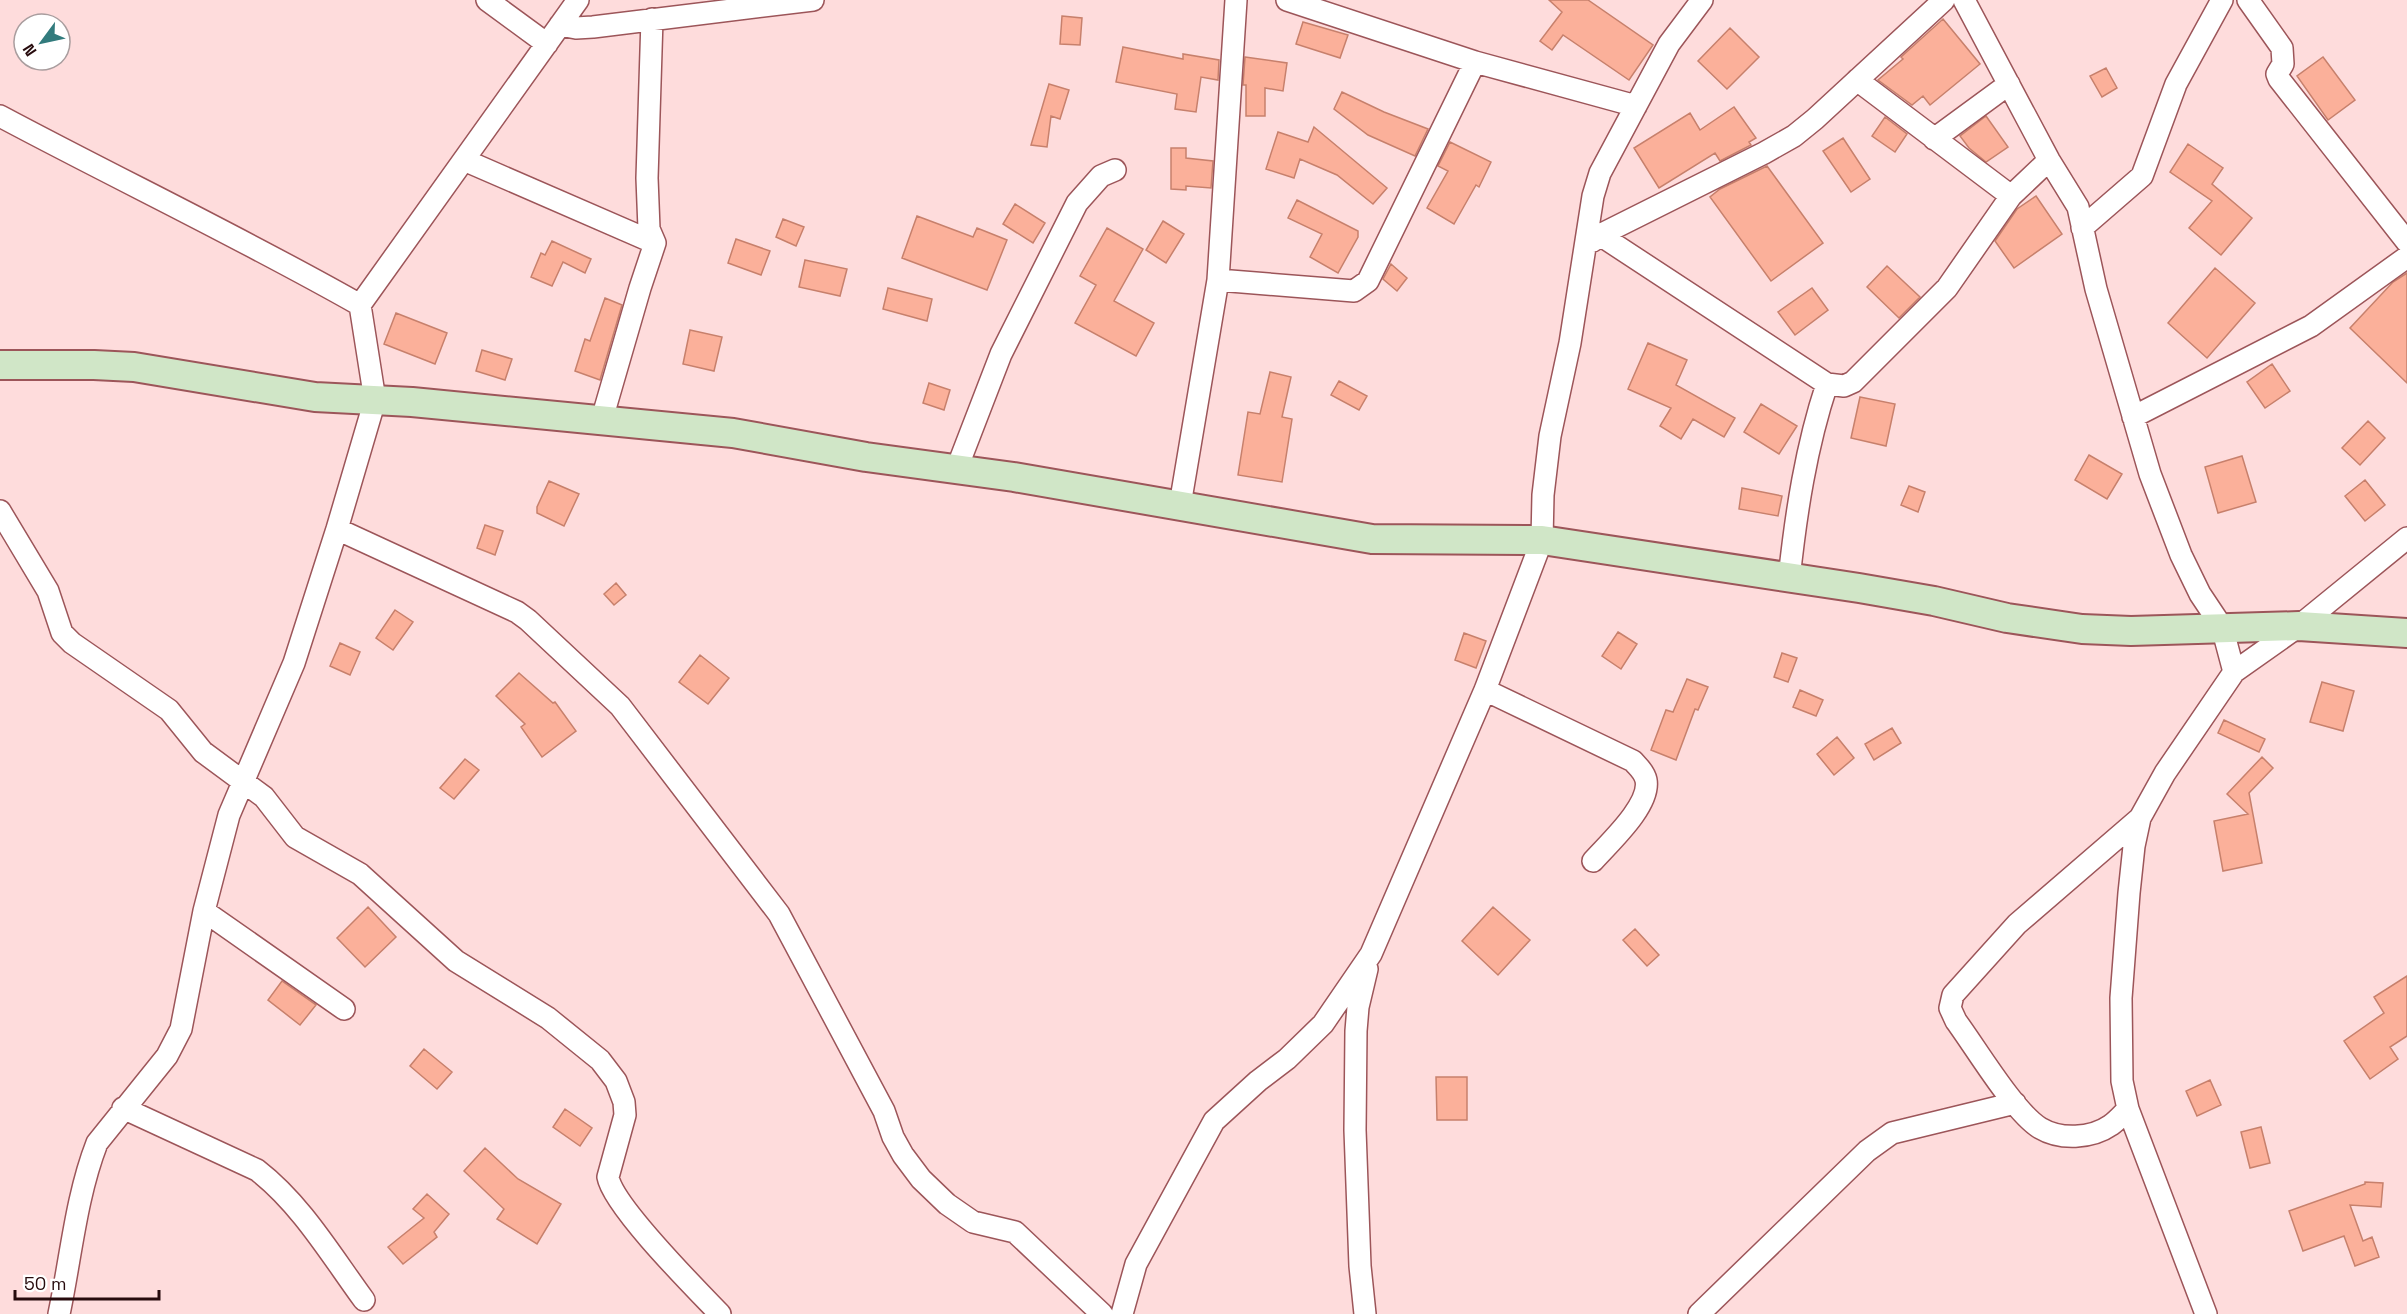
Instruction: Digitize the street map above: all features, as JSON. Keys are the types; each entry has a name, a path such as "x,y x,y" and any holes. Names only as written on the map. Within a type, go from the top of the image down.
{"street":[{"path":"487,0 547,44"},
{"path":"59,1314 79,1207 91,1159 97,1143 167,1056 181,1029 204,911 229,815 294,663 337,529 375,400 360,305 578,0"},
{"path":"560,25 593,27 813,0"},
{"path":"1180,506 1218,280 1236,0"},
{"path":"1287,0 1324,5 1365,28 1475,62 1636,106"},
{"path":"1365,1314 1360,1266 1355,1130 1356,1030 1358,1007 1371,954 1485,690 1542,540 1543,495 1550,436 1592,242 1593,196 1600,173 1670,44 1702,0"},
{"path":"1592,242 1784,142 1815,119 1944,0"},
{"path":"1964,0 2049,160 2078,207 2096,289 2150,474 2181,555 2200,594 2222,627 2234,672"},
{"path":"2082,228 2142,176 2176,84 2222,0"},
{"path":"2248,0 2282,48 2283,64 2277,74 2279,79 2407,242"},
{"path":"602,419 655,243 649,229 647,178 652,19"},
{"path":"1218,280 1354,291 1363,286 1475,62"},
{"path":"1857,80 2011,196"},
{"path":"1934,139 2009,84"},
{"path":"0,116 162,202 286,263 360,305"},
{"path":"464,160 655,243"},
{"path":"1592,242 1827,384 1844,386 1853,382 1947,288 2011,196 2049,160"},
{"path":"957,468 1001,354 1077,203 1101,176 1115,170"},
{"path":"2133,417 2311,326 2407,257"},
{"path":"0,365 134,367 315,397 602,419 733,433 866,457 957,468 1372,539 1542,540 1869,590 1934,601 2007,618 2082,629 2131,631 2299,626 2407,633"},
{"path":"1789,579 1800,494 1815,421 1827,384"},
{"path":"0,511 48,591 62,633 82,650 169,710 203,752 264,797 295,837 360,874 456,961 548,1018 600,1060 616,1081 624,1102 625,1114 608,1177 609,1183 623,1205 720,1314"},
{"path":"337,529 517,612 620,706 779,914 884,1111 892,1137 921,1179 947,1204 973,1222 1015,1232 1102,1314"},
{"path":"2206,1314 2128,1109 2122,1081 2121,998 2129,893 2134,846 2140,819 2165,773 2234,672 2299,626 2407,538"},
{"path":"1485,690 1633,761 1643,772 1647,787 1641,803 1593,861"},
{"path":"2128,1109 2111,1125 2099,1132 2081,1136 2059,1135 2039,1127 2015,1103 1956,1022 1950,1008 1953,995 2017,924 2140,819"},
{"path":"204,911 344,1009"},
{"path":"1122,1314 1136,1264 1214,1121 1258,1081 1287,1059 1323,1024 1371,954"},
{"path":"1699,1314 1867,1151 1892,1132 2015,1103"},
{"path":"123,1108 257,1170 268,1178 311,1227 364,1300"}],"building":[{"path":"1549,0 1588,0 1653,45 1629,80 1563,35 1552,50 1540,41 1562,12"},
{"path":"1062,16 1082,18 1080,45 1060,44"},
{"path":"1943,19 1980,64 1930,105 1923,96 1912,105 1878,80"},
{"path":"1303,22 1348,35 1340,58 1296,44"},
{"path":"1730,28 1759,57 1727,89 1698,61"},
{"path":"1123,47 1183,59 1183,54 1219,60 1218,80 1201,77 1196,112 1175,109 1177,94 1116,82"},
{"path":"1245,57 1287,63 1283,91 1265,88 1265,116 1246,116 1246,85 1243,85"},
{"path":"2323,57 2355,100 2328,120 2297,76"},
{"path":"2106,68 2117,88 2102,97 2090,76"},
{"path":"1049,84 1069,90 1060,119 1051,116 1047,147 1031,145"},
{"path":"1342,92 1428,129 1415,156 1368,135 1334,109"},
{"path":"1734,107 1756,138 1749,142 1751,145 1720,161 1715,153 1659,188 1634,148 1690,113 1700,130"},
{"path":"1986,116 2008,147 1986,162 1969,148 1960,136"},
{"path":"1885,117 1907,134 1895,152 1872,136"},
{"path":"1314,127 1387,188 1373,204 1337,175 1300,159 1294,178 1266,169 1278,132 1308,142"},
{"path":"1843,138 1870,179 1851,192 1823,151"},
{"path":"1450,142 1491,162 1479,187 1476,185 1454,224 1427,208 1448,171 1438,166"},
{"path":"2188,144 2223,168 2212,184 2252,218 2221,255 2189,228 2212,201 2170,172"},
{"path":"1171,148 1186,148 1186,158 1213,161 1211,188 1186,186 1186,190 1171,189"},
{"path":"1767,166 1823,243 1771,281 1710,197 1720,189"},
{"path":"2036,196 2062,234 2014,268 1995,241 2017,209"},
{"path":"1297,200 1358,231 1358,237 1338,273 1310,257 1322,234 1288,218"},
{"path":"1015,204 1045,223 1033,243 1003,224"},
{"path":"917,216 973,237 977,228 1007,240 987,290 902,258"},
{"path":"783,219 804,227 796,246 776,237"},
{"path":"1163,221 1184,234 1166,263 1146,250"},
{"path":"1107,228 1143,249 1114,301 1154,323 1136,356 1075,323 1096,285 1080,276"},
{"path":"736,239 770,251 761,275 728,263"},
{"path":"552,241 591,259 585,273 563,262 552,286 531,277 541,253 545,255"},
{"path":"805,260 847,269 840,296 799,287"},
{"path":"1391,264 1407,278 1397,291 1383,279"},
{"path":"1887,266 1920,297 1899,318 1867,287"},
{"path":"2215,268 2255,303 2207,358 2168,323"},
{"path":"2407,273 2407,383 2350,328 2393,282"},
{"path":"888,288 932,299 927,321 883,309"},
{"path":"1812,288 1828,310 1795,335 1778,312"},
{"path":"605,298 622,305 600,380 575,371 585,339 590,341"},
{"path":"396,313 447,333 435,364 384,344"},
{"path":"690,330 722,337 714,371 683,364"},
{"path":"1648,343 1687,360 1676,385 1735,418 1724,437 1693,419 1681,439 1660,426 1671,408 1628,389"},
{"path":"482,350 512,359 505,380 476,371"},
{"path":"2272,364 2290,391 2265,408 2247,382"},
{"path":"1270,372 1291,377 1282,417 1292,419 1282,482 1238,475 1248,412 1260,414"},
{"path":"1339,381 1367,396 1359,410 1331,395"},
{"path":"929,383 950,390 944,410 923,403"},
{"path":"1860,397 1895,404 1886,446 1851,438"},
{"path":"1761,404 1797,426 1779,454 1744,432"},
{"path":"2368,421 2385,438 2360,465 2342,448"},
{"path":"2089,455 2122,474 2107,499 2075,480"},
{"path":"2242,456 2256,502 2218,513 2205,467"},
{"path":"2365,480 2385,505 2365,521 2345,496"},
{"path":"549,481 579,494 564,526 537,513 537,507"},
{"path":"1909,486 1925,492 1918,512 1901,505"},
{"path":"1742,488 1782,496 1778,516 1739,509"},
{"path":"485,525 503,531 495,555 477,548"},
{"path":"616,583 626,595 614,605 604,594"},
{"path":"395,610 413,622 393,650 376,638"},
{"path":"1618,632 1637,644 1621,669 1602,656"},
{"path":"1464,633 1486,641 1476,668 1455,660"},
{"path":"340,643 360,652 350,675 330,666"},
{"path":"1782,653 1797,658 1788,682 1774,677"},
{"path":"700,655 729,678 708,704 679,682"},
{"path":"519,673 553,703 555,702 576,731 542,757 521,727 525,724 496,696"},
{"path":"1687,679 1708,687 1698,710 1695,709 1676,760 1651,750 1666,710 1673,712"},
{"path":"2322,682 2354,691 2343,731 2310,722"},
{"path":"1800,690 1823,700 1816,716 1793,707"},
{"path":"2224,720 2265,739 2259,752 2218,733"},
{"path":"1892,728 1901,743 1874,760 1865,744"},
{"path":"1837,737 1854,758 1834,775 1817,754"},
{"path":"2262,757 2273,768 2249,793 2262,863 2223,871 2214,821 2248,814 2227,794"},
{"path":"465,759 479,770 454,799 440,788"},
{"path":"368,907 396,937 365,967 337,938"},
{"path":"1493,907 1530,940 1498,975 1462,941"},
{"path":"1635,929 1659,955 1647,966 1623,940"},
{"path":"2407,976 2407,1036 2390,1047 2398,1059 2370,1079 2344,1041 2384,1013 2374,997"},
{"path":"282,981 316,1005 300,1025 268,1000"},
{"path":"424,1049 452,1072 437,1089 410,1066"},
{"path":"1436,1077 1467,1077 1467,1120 1437,1120"},
{"path":"2210,1080 2221,1105 2197,1116 2186,1091"},
{"path":"565,1109 592,1128 580,1146 553,1127"},
{"path":"2261,1127 2270,1163 2250,1168 2241,1132"},
{"path":"485,1148 518,1179 561,1204 537,1244 497,1219 504,1209 464,1171"},
{"path":"2365,1182 2383,1183 2381,1207 2350,1205 2363,1241 2372,1237 2379,1257 2355,1266 2344,1236 2303,1251 2289,1211 2365,1184"},
{"path":"427,1194 449,1214 434,1232 437,1237 403,1264 388,1247 424,1218 413,1209"}]}
